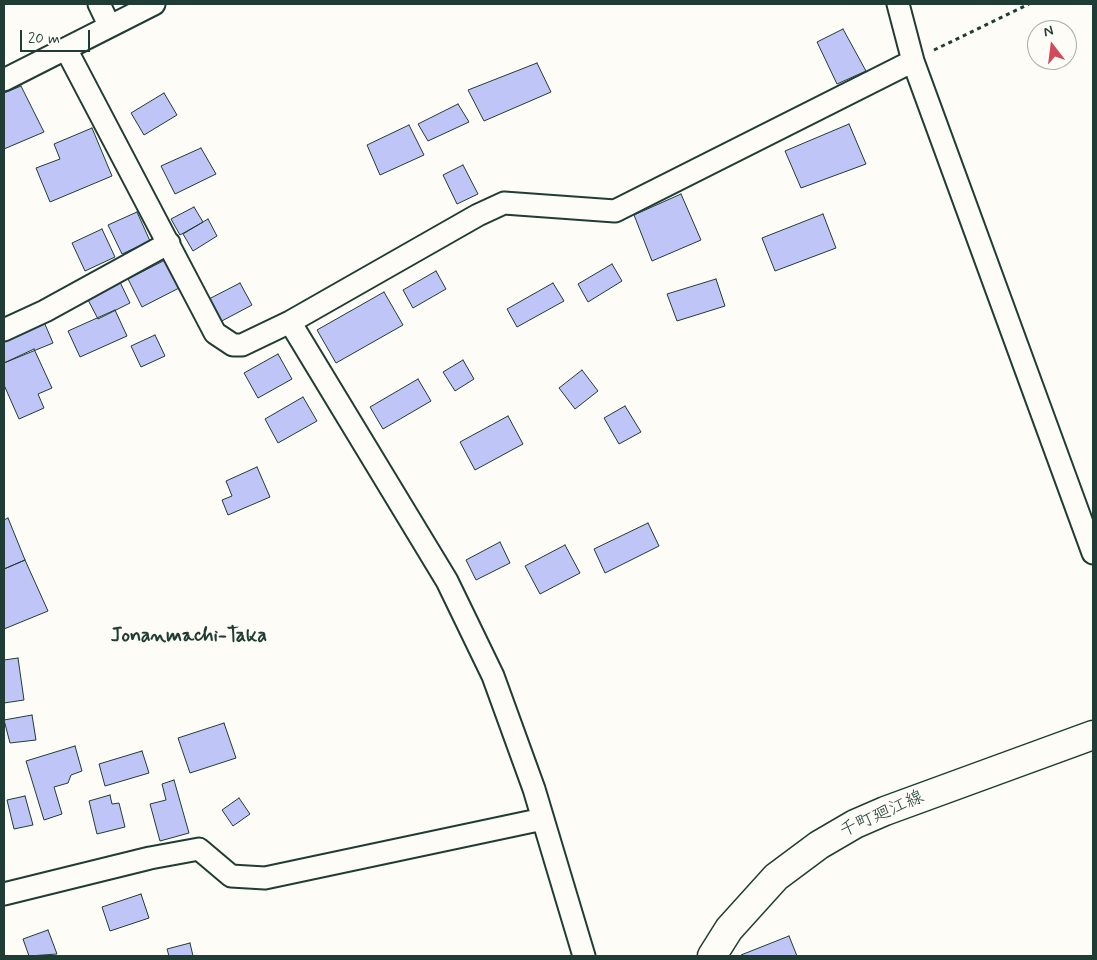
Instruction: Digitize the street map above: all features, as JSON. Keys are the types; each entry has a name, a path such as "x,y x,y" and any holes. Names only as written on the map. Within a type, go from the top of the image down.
{"main road":[{"name":"千町廻江線","path":"712,956 729,929 776,877 819,846 855,824 885,811 1093,735"}],"street":[{"path":"100,4 109,25"},
{"path":"4,80 109,25 154,4"},
{"path":"898,4 913,60 1093,553"},
{"path":"66,49 215,333 233,345 242,345 290,322 478,215 504,203 615,211 913,60"},
{"path":"4,330 45,311 169,243"},
{"path":"290,322 447,581 493,676 543,819 584,956"},
{"path":"4,894 150,858 199,849 231,876 266,878 543,819"}],"path":[{"path":"913,60 1029,4"}],"building":[{"path":"843,29 866,71 837,84 817,42"},
{"path":"537,63 551,92 484,121 468,90"},
{"path":"21,86 44,132 4,149 4,93"},
{"path":"164,93 177,115 144,135 131,113"},
{"path":"458,104 469,122 428,141 418,124"},
{"path":"849,124 866,164 801,188 785,151"},
{"path":"409,125 424,155 380,175 367,145"},
{"path":"92,128 112,176 50,202 36,168 60,159 54,144"},
{"path":"201,148 216,174 175,194 161,166"},
{"path":"463,165 478,194 457,204 443,175"},
{"path":"681,194 701,240 652,261 634,215"},
{"path":"194,207 203,222 180,235 171,219"},
{"path":"137,212 150,241 122,254 108,225"},
{"path":"823,214 836,248 775,271 762,238"},
{"path":"208,219 217,236 193,251 183,234"},
{"path":"102,229 115,257 85,271 72,243"},
{"path":"167,259 181,287 142,307 128,279"},
{"path":"612,264 622,281 588,302 578,284"},
{"path":"436,271 446,289 413,308 403,290"},
{"path":"716,279 725,306 677,321 667,294"},
{"path":"119,280 130,303 98,319 86,296"},
{"path":"240,283 252,305 218,323 207,300"},
{"path":"553,283 564,301 517,327 507,309"},
{"path":"384,292 403,325 336,363 317,330"},
{"path":"115,310 127,336 80,357 68,331"},
{"path":"44,322 53,343 4,363 4,338"},
{"path":"155,335 165,356 141,367 131,346"},
{"path":"34,349 52,388 38,394 44,408 19,419 4,385 4,363"},
{"path":"278,354 292,379 258,398 244,373"},
{"path":"463,360 474,379 455,391 443,372"},
{"path":"582,370 598,391 575,409 559,388"},
{"path":"418,379 431,401 383,429 370,407"},
{"path":"303,397 317,421 278,443 265,419"},
{"path":"625,406 641,432 619,444 604,418"},
{"path":"508,416 523,444 475,470 460,442"},
{"path":"257,467 270,497 228,515 222,500 232,496 226,481"},
{"path":"8,518 25,560 4,569 4,520"},
{"path":"648,523 659,546 605,573 594,549"},
{"path":"500,542 510,563 476,580 466,560"},
{"path":"565,545 580,573 540,594 525,566"},
{"path":"25,560 48,611 4,629 4,569"},
{"path":"18,658 24,700 4,703 4,660"},
{"path":"32,715 36,740 10,743 4,720"},
{"path":"224,723 236,758 190,773 178,738"},
{"path":"75,746 82,771 71,775 68,783 54,787 62,814 44,820 26,761"},
{"path":"142,751 149,773 105,786 99,764"},
{"path":"174,780 189,833 160,841 150,804 166,800 162,784"},
{"path":"110,795 112,804 119,803 125,827 97,834 89,801"},
{"path":"25,796 33,825 14,829 7,800"},
{"path":"239,798 250,814 233,826 222,810"},
{"path":"141,894 149,918 110,931 102,907"},
{"path":"48,930 57,954 29,956 23,939"},
{"path":"789,936 797,956 741,955"},
{"path":"190,943 193,956 169,956 167,949"}],"district":[{"name":"Jonanmachi-Taka","path":"189,637"}]}
